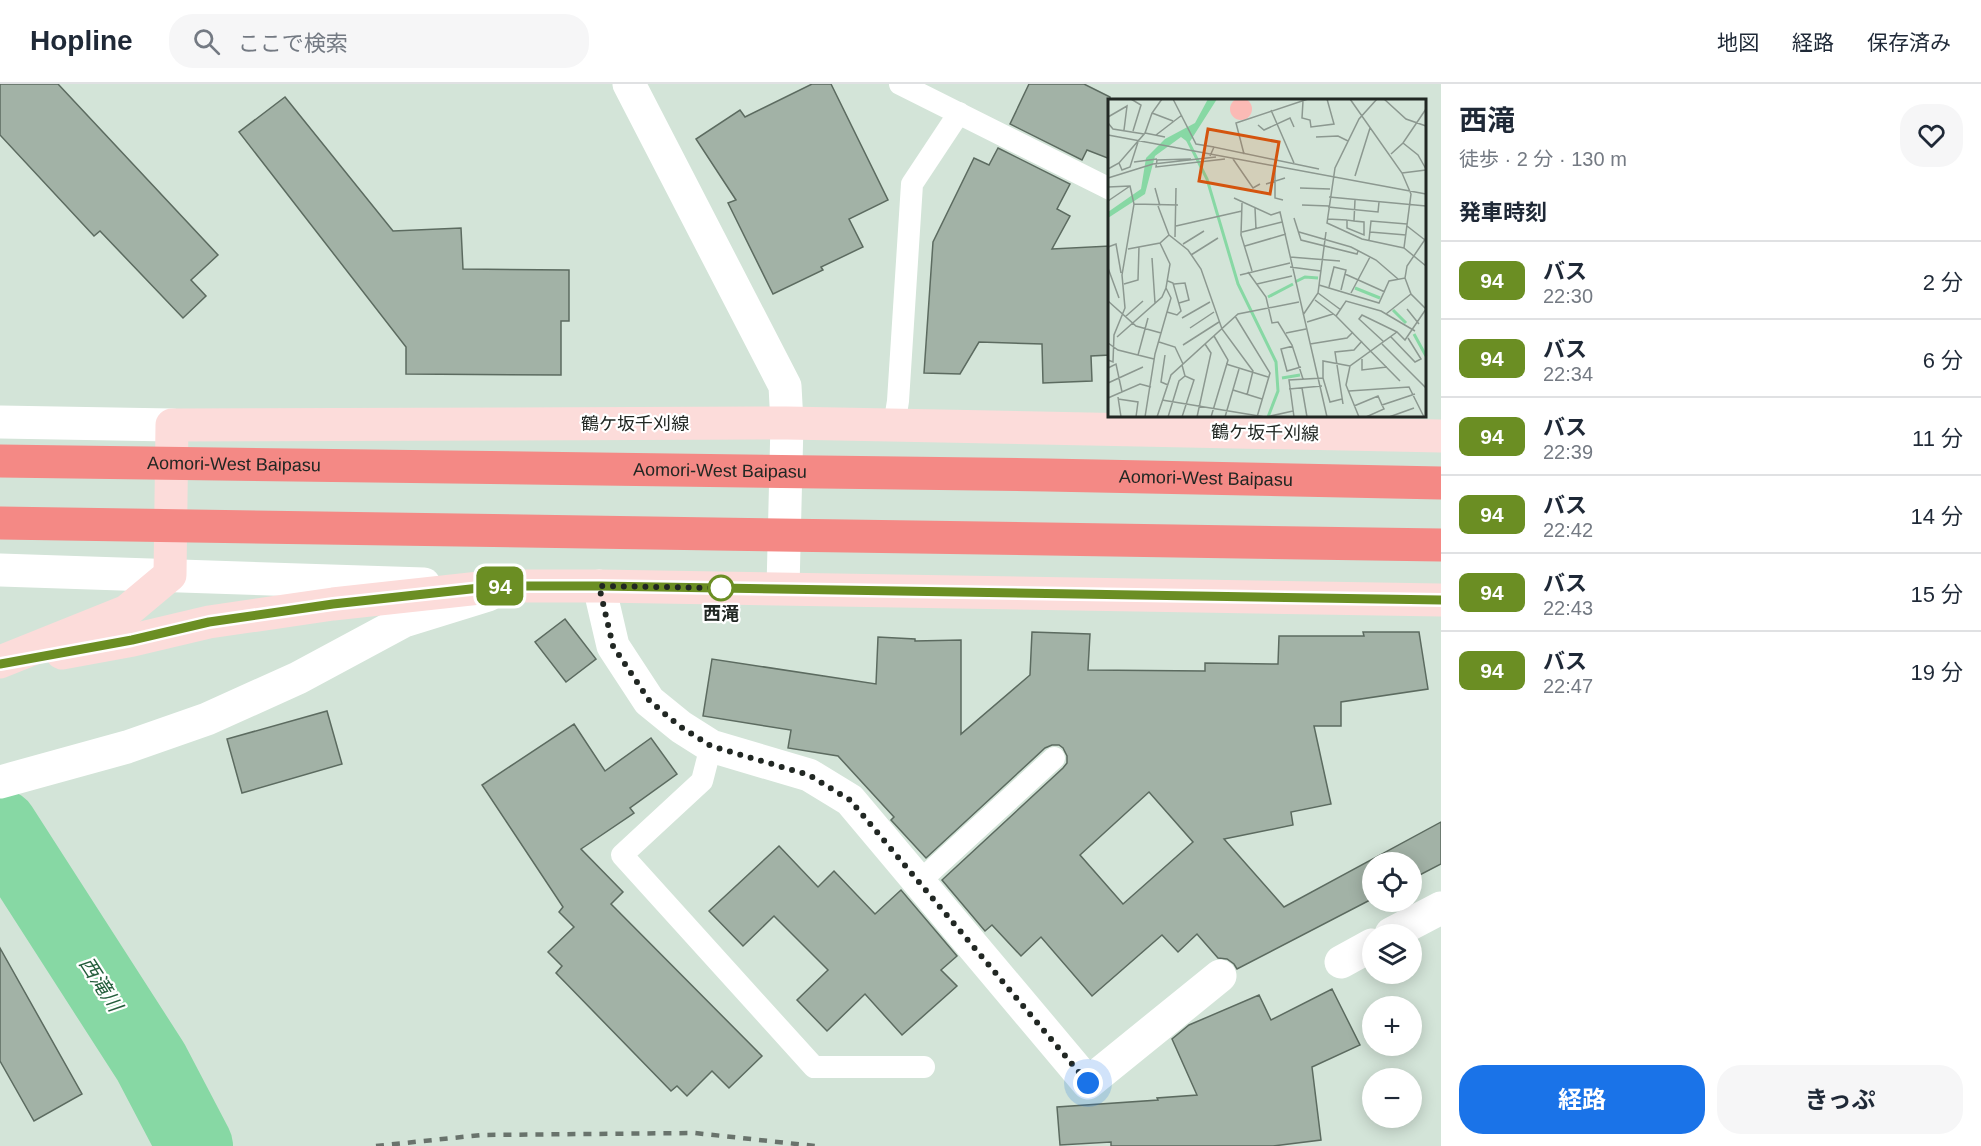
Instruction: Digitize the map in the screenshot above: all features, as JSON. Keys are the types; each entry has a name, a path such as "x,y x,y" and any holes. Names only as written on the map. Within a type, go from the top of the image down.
{"highway":[{"name":"Aomori-West Baipasu","path":"0,461 1047,475 1441,483"},
{"path":"0,524 1441,545"}],"main road":[{"name":"鶴ケ坂千刈線","path":"172,425 787,423 1441,436"},
{"path":"0,663 128,611 170,575 172,425"},
{"path":"0,663 132,640 220,620 333,604 506,586 783,588 1441,600"}],"street":[{"path":"629,84 785,386 787,423 783,588"},
{"path":"0,422 172,425"},
{"path":"13,571 506,586"},
{"path":"0,782 127,747 207,719 298,678 404,621 506,586"},
{"path":"599,586 613,646 649,700 681,727 711,746 809,775 850,800 1088,1083 1220,976"},
{"path":"1410,924 1441,908"},
{"path":"1341,962 1362,950"}],"lane":[{"path":"900,84 1108,188"},
{"path":"894,426 898,401 912,184 958,113"},
{"path":"711,746 702,781 622,855 814,1067 924,1067"},
{"path":"919,882 1054,758"}],"building":[{"path":"0,84 58,84 218,255 191,280 206,296 183,318 100,231 94,236 0,135"},
{"path":"812,84 831,84 888,200 849,219 863,247 821,267 823,270 773,294 728,203 736,200 696,139 740,110 745,117"},
{"path":"1029,84 1084,84 1110,97 1108,99 1108,158 1087,150 1082,160 1010,124"},
{"path":"285,97 393,231 461,228 463,269 569,270 569,321 561,321 561,375 406,374 406,347 239,132"},
{"path":"998,148 1070,184 1057,209 1070,216 1052,249 1108,246 1108,355 1091,356 1092,381 1043,383 1042,344 979,342 960,374 924,373 933,242 974,158 989,165"},
{"path":"565,619 596,659 566,682 535,642"},
{"path":"1032,632 1090,634 1088,670 1205,671 1205,663 1278,664 1279,636 1364,636 1363,632 1419,632 1428,689 1341,702 1341,726 1314,726 1331,804 1291,812 1293,825 1224,839 1284,907 1362,865 1362,904 1237,969 1227,959 1218,958 1197,934 1178,952 1162,935 1092,996 1041,937 1021,956 992,925 985,931 942,880 1063,768 1067,763 1067,756 1059,745 1045,748 926,858 891,820 894,817 838,756 788,748 791,730 703,716 712,659 876,684 878,637 915,639 915,641 961,640 961,734 1030,675","holes":["1149,792 1193,842 1123,904 1080,855"]},
{"path":"327,711 342,764 242,793 227,739"},
{"path":"574,724 605,771 651,738 677,774 630,808 634,813 581,849 623,892 611,904 762,1056 729,1088 712,1071 687,1096 677,1086 671,1091 556,973 562,966 548,952 574,927 559,912 563,907 482,785"},
{"path":"1441,822 1441,864 1422,874 1422,852 1386,852"},
{"path":"779,846 818,887 834,871 875,914 901,890 957,956 941,970 957,986 902,1035 865,994 827,1031 797,1000 828,970 774,916 743,946 709,911"},
{"path":"0,948 82,1094 34,1121 0,1061"},
{"path":"1332,989 1360,1045 1312,1067 1321,1140 1273,1146 1111,1146 1111,1142 1060,1145 1057,1107 1197,1095 1172,1039 1189,1025 1259,995 1271,1020"}],"waterway":[{"name":"西滝川","path":"0,827 151,1062 195,1146"}],"railway":[{"path":"376,1146 481,1135 695,1133 815,1146"}],"bus line":[{"name":"94","path":"0,664 132,640 209,622 333,604 498,586 1441,600"}],"place":[{"name":"西滝","path":"721,588"}],"route":[{"path":"721,588 599,586 613,646 649,700 681,727 711,746 809,775 850,800 1088,1083"}]}
